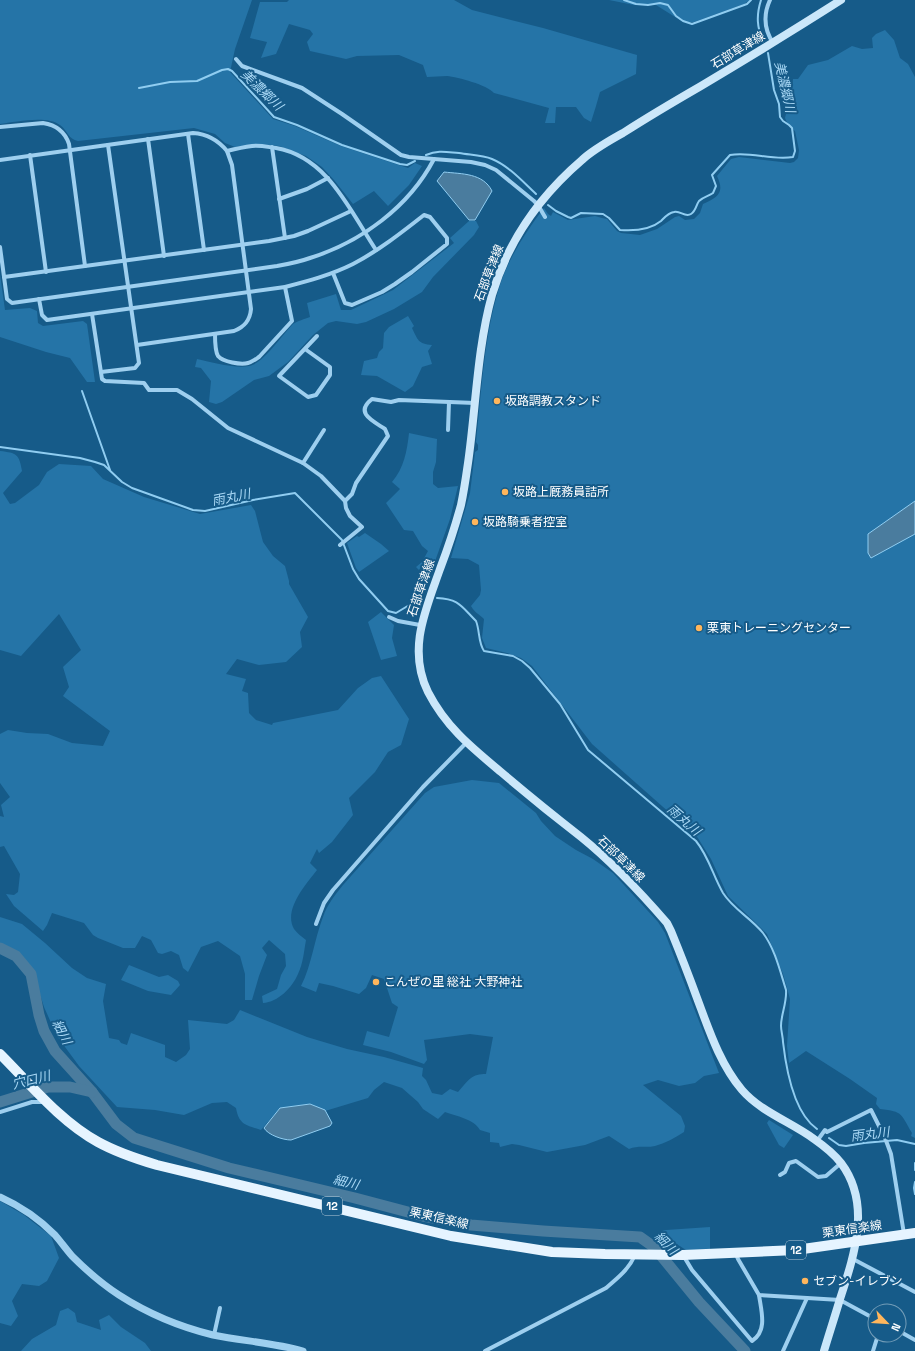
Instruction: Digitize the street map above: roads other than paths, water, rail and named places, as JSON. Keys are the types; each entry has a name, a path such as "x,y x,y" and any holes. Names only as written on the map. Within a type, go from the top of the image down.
{"main road":[{"name":"石部草津線","path":"824,1351 853,1259 856,1242 859,1212 855,1192 850,1178 841,1163 827,1149 817,1141 767,1111 750,1098 734,1080 724,1064 710,1031 671,931 657,912 610,863 466,743 451,727 439,711 426,688 419,654 420,625 454,531 463,495 476,403 484,331 493,292 507,255 521,229 538,205 560,180 584,158 658,111 773,43 841,0"},
{"name":"栗東信楽線","path":"0,1054 74,1126 96,1141 134,1158 157,1165 451,1236 552,1252 680,1255 796,1250 915,1233"}],"street":[{"path":"770,0 766,8 765,23 767,32 773,43"},
{"path":"236,59 242,66 302,88 401,155 434,160 471,162 485,165 496,170 538,205 545,217"},
{"path":"0,127 43,123 56,127 64,134 69,150 85,266"},
{"path":"0,160 148,139 202,133 214,138 227,151 232,165 251,315 245,325 234,331 137,345"},
{"path":"188,134 204,250"},
{"path":"148,139 164,256"},
{"path":"101,372 135,368 139,363 108,145"},
{"path":"227,151 252,146 272,147 290,152 312,163 328,178 376,250"},
{"path":"272,147 284,238"},
{"path":"30,155 46,272"},
{"path":"0,247 7,299 12,303 277,266 310,258 343,245 364,233 393,211 410,195 425,177 434,160"},
{"path":"279,199 307,189 328,178"},
{"path":"4,277 164,256 284,238 308,231 351,211"},
{"path":"39,299 42,315 47,320 285,287 310,281 352,265 388,243 424,215 430,217 447,238 447,244 412,272 382,292 352,305 345,303 334,272"},
{"path":"214,334 217,354 222,359 240,364 247,364 253,361 259,357 292,322 285,287"},
{"path":"92,314 102,379 105,381 144,384 149,390 177,390 192,399 228,428 303,463 321,476 345,501 346,508 350,516 362,527 342,543"},
{"path":"305,350 330,367 330,375 316,395 308,397 280,376 316,336"},
{"path":"345,501 352,494 356,483 388,436 385,429 367,418 365,410 366,404 372,399 391,402 399,400 476,403"},
{"path":"448,430 449,402"},
{"path":"303,463 324,430"},
{"path":"389,617 398,621 420,625"},
{"path":"316,924 324,903 352,867 423,787 466,743"},
{"path":"0,1112 45,1099"},
{"path":"817,1141 824,1130 827,1132 871,1110 888,1144 905,1235"},
{"path":"780,1175 785,1172 789,1163 796,1161 818,1177 826,1176 841,1163"},
{"path":"0,1197 11,1202 43,1224 71,1255 118,1294 135,1305 185,1328 214,1335 289,1347 303,1351"},
{"path":"680,1255 752,1341 760,1334 763,1325 759,1294 738,1260 736,1253"},
{"path":"485,1351 606,1288 618,1279 639,1255"},
{"path":"853,1259 915,1292"},
{"path":"759,1294 840,1300 867,1315"},
{"path":"784,1351 807,1298"},
{"path":"214,1335 220,1308"}],"waterway":[{"path":"624,0 636,4 648,5 660,3 668,5 676,16 683,21 692,24 747,4 751,0"},
{"name":"美濃郷川","path":"761,0 758,11 758,21 759,31 763,42"},
{"name":"美濃郷川","path":"548,205 556,211 571,218 581,213 603,214 620,230 642,229 657,224 667,215 672,213 678,212 687,215 693,213 699,201 713,193 716,186 712,175 730,155 746,154 777,158 793,157 795,151 792,128 780,117 779,104 774,90 768,53"},
{"name":"美濃郷川","path":"139,88 170,82 197,81 222,70 228,69 232,71 274,117 297,125 342,145 400,164 407,165 415,161"},
{"name":"美濃郷川","path":"426,155 434,152 446,152 492,159 510,170 536,194"},
{"path":"82,391 110,470"},
{"name":"雨丸川","path":"0,447 80,458 95,462 104,465 122,482 132,488 193,510 205,511 253,500 295,493 342,540 353,569 359,579 388,611 396,613 416,601"},
{"name":"雨丸川","path":"437,598 450,600 459,604 476,621 484,651 513,656 530,668 560,704 588,750 696,841 704,853 727,899 763,933 774,953 786,990 786,999 781,1026 784,1053 792,1089 802,1112 809,1122 817,1129"},
{"name":"細川","path":"0,948 16,956 31,974 39,1015 44,1031 55,1051 92,1092 116,1124 134,1138 229,1168 423,1216 471,1225 640,1237 654,1247 699,1302 745,1351"},
{"name":"穴口川","path":"0,1102 48,1087 70,1087 92,1092"},
{"name":"雨丸川","path":"829,1138 839,1145 846,1146 897,1140 915,1144"},
{"name":"雨丸川","path":"915,1163 915,1170"},
{"name":"雨丸川","path":"915,1182 915,1194"}],"place":[{"name":"坂路調教スタンド","path":"497,401"},
{"name":"坂路上厩務員詰所","path":"505,492"},
{"name":"坂路騎乗者控室","path":"475,522"},
{"name":"栗東トレーニングセンター","path":"699,628"},
{"name":"こんぜの里 総社 大野神社","path":"376,982"},
{"name":"セブン-イレブン","path":"805,1281"}]}
